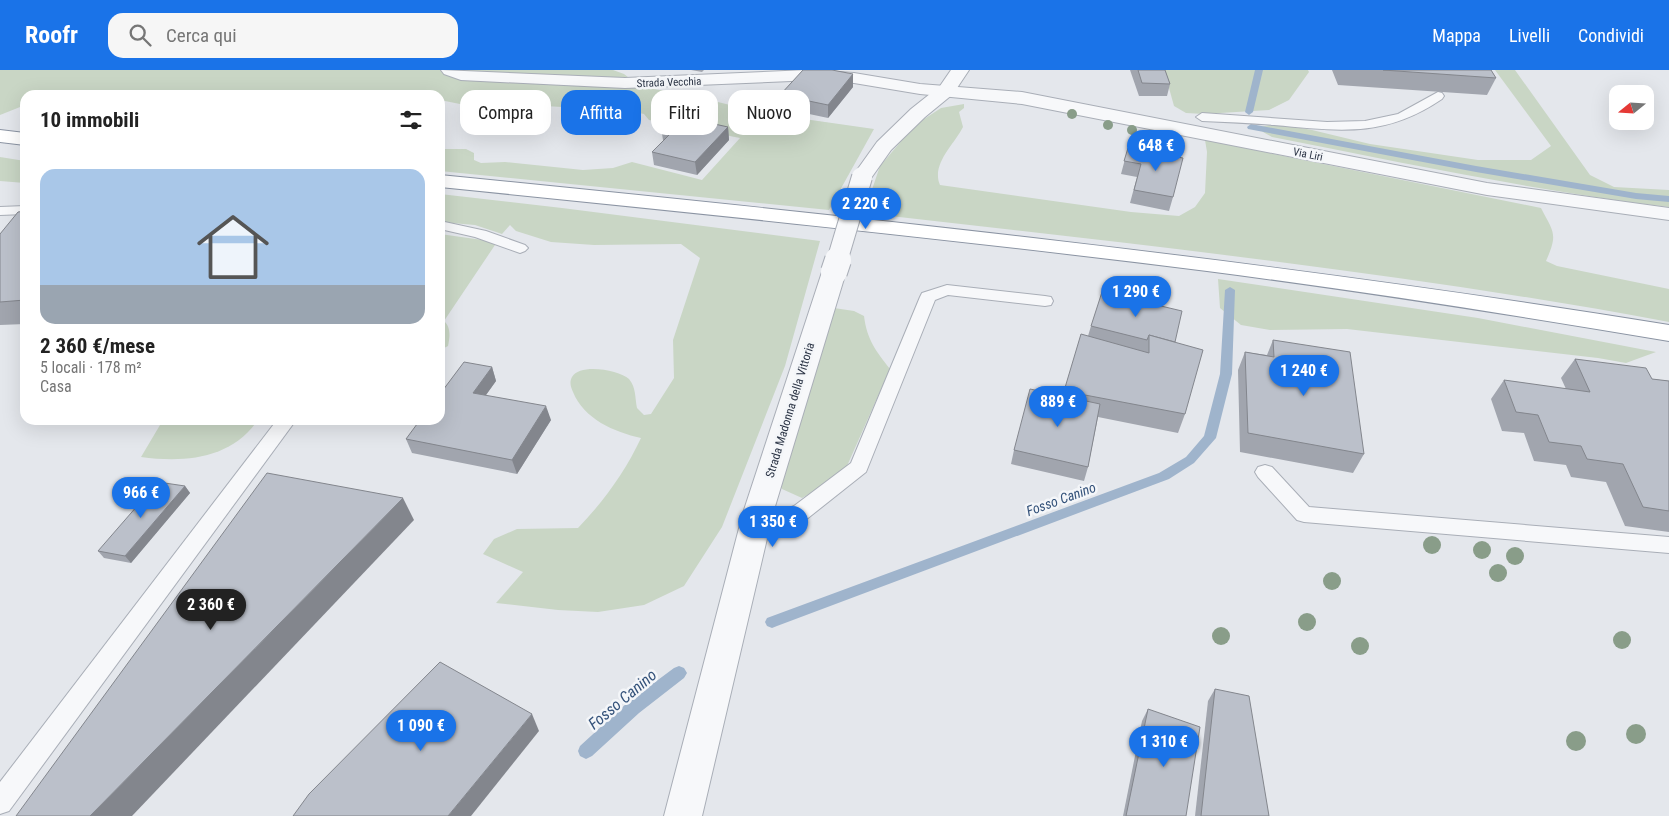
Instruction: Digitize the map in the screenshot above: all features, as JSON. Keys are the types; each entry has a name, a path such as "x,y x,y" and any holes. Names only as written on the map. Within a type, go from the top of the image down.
{"highway":[{"path":"0,136 20,138"},
{"path":"445,182 785,216 1171,259 1538,310 1669,333"}],"street":[{"name":"Strada Vecchia","path":"450,70 462,75 625,83 815,75 854,78 920,89 947,90"},
{"name":"Strada Madonna della Vittoria","path":"683,816 754,530 862,177 884,146 918,113 947,90 960,70"},
{"name":"Via Liri","path":"947,90 1022,98 1487,189 1669,214"}],"lane":[{"path":"1202,117 1327,126 1367,126 1395,121 1410,115 1438,96"},
{"path":"0,211 20,210"},
{"path":"445,226 469,230 520,248"},
{"path":"754,530 801,512 859,467 928,297 947,290 1045,301"},
{"path":"0,802 283,425"},
{"path":"1265,472 1304,514 1669,545"}],"green space":[{"path":"0,70 613,70 624,74 641,87 659,90 651,90 651,120 641,113 641,90 561,90 561,107 551,106 551,90 460,90 460,104 445,101 445,90 20,90 20,107 0,115"},
{"path":"1164,70 1308,70 1309,72 1289,100 1269,110 1204,114 1186,113 1174,106"},
{"path":"1495,70 1515,70 1590,175 1614,187 1669,190 1669,207 1520,185 1272,137 1263,132 1259,127 1285,125 1370,144 1478,160 1531,160 1551,146"},
{"path":"718,102 728,104 728,135 810,135 810,120 874,129 829,210 445,172 445,149 466,149 474,153 474,160 481,163 505,162 583,170 613,168 632,162 702,180 740,138 718,134"},
{"path":"964,104 964,108 959,112 963,127 941,162 938,177 940,185 1131,212 1179,216 1195,207 1205,193 1207,152 1205,140 1541,208 1553,234 1552,245 1546,261 1557,266 1669,289 1669,322 1469,288 1268,260 864,213 880,166 915,125 941,108"},
{"path":"0,157 20,160 20,183 0,181"},
{"path":"445,195 820,241 785,366 722,527 684,586 644,605 598,612 558,610 496,603 523,572 483,554 494,539 517,529 578,528 613,486 641,438 611,428 592,417 584,410 573,392 570,383 571,379 576,373 591,369 600,369 624,376 629,379 633,386 637,408 644,415 651,414 674,378 673,340 700,258 681,244 594,245 551,242 516,231 510,225 502,234 475,225 445,222"},
{"path":"445,235 497,242 445,320"},
{"path":"1218,279 1478,318 1656,352 1626,363 1598,358 1347,329 1270,330 1241,325 1220,308"},
{"path":"834,308 854,311 864,316 867,332 873,345 890,369 843,475 802,498 782,489 776,478"},
{"path":"445,322 449,329 448,346 445,348"},
{"path":"160,425 254,425 235,443 206,455 174,459 141,457"}],"building":[{"path":"803,70 832,70 853,74 828,105 810,101 810,90 785,90"},
{"path":"1138,70 1165,70 1170,84 1142,83"},
{"path":"1383,70 1491,70 1496,78"},
{"path":"718,125 728,127 695,162 652,152 669,135 718,135"},
{"path":"1128,148 1183,158 1173,197 1134,190 1141,164 1124,161"},
{"path":"20,212 20,300 0,302 0,234"},
{"path":"1102,292 1182,311 1175,342 1149,335 1147,340 1091,326"},
{"path":"1081,334 1149,353 1149,335 1203,350 1185,414 1064,391"},
{"path":"1273,340 1350,352 1364,454 1248,433 1245,352 1274,357"},
{"path":"1575,359 1646,368 1652,379 1669,381 1669,511 1643,507 1623,464 1587,459 1581,446 1549,442 1538,415 1516,412 1504,380 1590,392"},
{"path":"464,362 492,367 473,393 546,406 512,460 406,439 416,425 445,425 445,387"},
{"path":"1030,389 1100,404 1088,467 1014,450"},
{"path":"267,473 403,498 90,816 16,816"},
{"path":"158,482 185,486 125,556 98,551"},
{"path":"440,662 532,714 448,816 293,816 309,794"},
{"path":"1215,689 1249,696 1269,816 1201,816"},
{"path":"1148,709 1200,727 1186,816 1126,816"}],"waterway":[{"name":"Fosso Canino","path":"1249,112 1259,70"},
{"path":"1251,127 1476,169 1636,196 1669,199"},
{"name":"Fosso Canino","path":"772,622 1164,476 1190,460 1210,438 1226,374 1230,290"},
{"name":"Fosso Canino","path":"586,751 633,708 679,673"}]}
